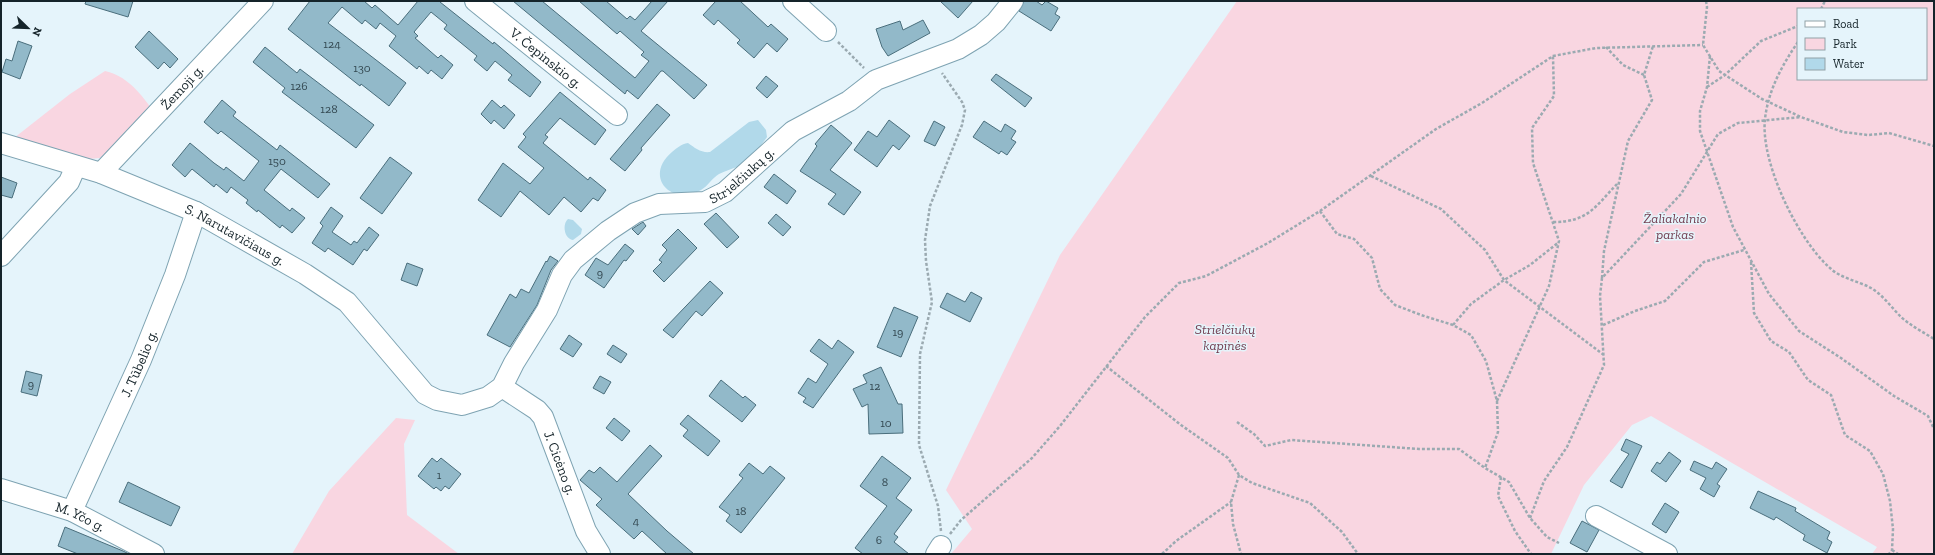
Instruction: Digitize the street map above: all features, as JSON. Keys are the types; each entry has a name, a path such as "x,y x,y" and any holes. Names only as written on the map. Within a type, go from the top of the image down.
{"street":[{"name":"Žemoji g.","path":"101,173 263,1"},
{"name":"V. Čepinskio g.","path":"475,1 617,115"},
{"path":"793,1 826,31"},
{"name":"Strielčiukų g.","path":"502,387 514,363 547,310 562,275 573,260 608,231 635,213 659,204 705,202 725,192 793,131 848,101 876,80 958,49 981,35 996,22 1013,1"},
{"name":"S. Narutavičiaus g.","path":"1,143 101,173 196,212 306,274 347,302 425,394 437,400 462,405 488,397 502,387"},
{"path":"1,256 69,182 76,166"},
{"name":"J. Tūbelio g.","path":"72,511 141,360 175,275 196,212"},
{"name":"J. Cicėno g.","path":"502,387 537,410 543,417 586,531 600,554"},
{"name":"M. Yčo g.","path":"1,489 72,511 154,554"},
{"path":"1596,516 1667,554"}],"path":[{"path":"1706,1 1707,7 1703,45 1719,71 1725,75 1768,102 1801,117 1843,132 1868,135 1889,133 1934,146"},
{"path":"1707,86 1725,75 1761,42 1797,26"},
{"path":"826,31 876,80"},
{"path":"1797,44 1782,66 1768,102 1765,120 1766,146 1782,195 1806,240 1831,269 1872,288 1903,318 1934,339"},
{"path":"939,550 961,520 1032,458 1060,426 1145,317 1179,283 1206,276 1232,264 1320,211 1436,129 1482,103 1553,56 1606,47 1703,45"},
{"path":"1530,518 1544,482 1567,448 1604,365 1603,325 1600,296 1604,251 1628,141 1652,100 1644,75 1653,46"},
{"path":"1606,47 1623,65 1644,75"},
{"path":"1497,401 1549,286 1559,241 1533,163 1532,128 1554,96 1553,56"},
{"path":"1710,56 1707,86 1700,111 1700,131 1733,227 1769,294 1799,331 1894,396 1928,416 1934,429"},
{"path":"932,59 962,102 965,110 965,117 930,206 925,240 926,261 932,302 920,354 919,445 938,506 941,529 939,550"},
{"path":"1602,278 1681,194 1718,134 1738,123 1801,117"},
{"path":"1371,176 1441,210 1485,250 1504,280 1604,356"},
{"path":"1553,222 1570,222 1590,213 1618,184"},
{"path":"1320,211 1337,234 1354,239 1372,258 1380,289 1395,305 1452,325 1471,335 1486,360 1497,401 1498,432 1485,468"},
{"path":"1452,325 1471,304 1504,280 1530,265 1559,241"},
{"path":"1603,325 1635,311 1665,301 1704,262 1744,250"},
{"path":"1751,259 1754,313 1771,342 1788,352 1808,380 1831,395 1845,435 1870,451 1883,474 1890,501 1893,529 1892,550 1889,554"},
{"path":"1106,366 1181,425 1228,458 1239,475 1252,483 1310,503 1342,532 1358,554"},
{"path":"1237,422 1254,434 1266,446 1292,440 1419,449 1459,449 1485,468 1509,482 1530,518 1547,537 1559,543"},
{"path":"1239,475 1231,502 1233,524 1241,554"},
{"path":"1501,477 1498,496 1515,531 1531,554"},
{"path":"1162,554 1176,541 1231,502"},
{"path":"1892,550 1898,554"}],"green space":[{"name":"Žaliakalnio parkas","path":"1237,1 1934,1 1934,554 1872,554 1877,547 1651,416 1632,425 1584,485 1551,554 951,554 972,529 946,490 1060,255"},
{"path":"105,71 113,73 126,80 142,96 151,108 112,148 100,158 88,159 14,138 70,94"},
{"path":"396,418 415,420 404,444 407,515 459,554 292,554 329,491"}],"water":[{"path":"758,120 766,130 767,137 754,154 742,164 719,174 701,190 689,194 670,192 664,186 660,179 660,170 664,161 677,148 688,143 701,151 710,152 749,122"},
{"path":"568,219 573,220 582,229 581,234 573,240 568,237 565,231 565,224"}],"building":[{"path":"86,1 133,1 128,17 85,4"},
{"path":"310,1 364,1 372,8 375,5 398,25 418,1 440,1 493,44 494,42 541,82 530,97 508,80 512,75 495,61 487,71 474,60 477,56 444,29 447,25 431,12 414,32 418,36 415,38 438,58 441,55 453,65 442,79 431,70 428,74 419,66 417,69 389,46 396,36 380,23 376,29 365,20 362,24 342,7 328,23 406,83 389,106 361,84 360,86 288,29"},
{"path":"513,1 542,1 635,78 649,61 641,55 644,52 620,31 617,34 579,1 606,1 627,19 630,16 635,20 652,1 668,1 641,31 707,85 694,99 663,71 661,71 638,99 627,90 625,94"},
{"path":"716,1 740,1 768,27 771,24 788,39 777,52 767,43 754,58 737,43 740,40 718,20 714,25 703,15"},
{"path":"940,1 973,1 958,18"},
{"path":"1024,1 1036,1 1042,5 1046,1 1058,8 1055,14 1060,17 1051,31 1019,11"},
{"path":"923,20 930,33 888,56 882,47 876,29 900,21 903,30"},
{"path":"149,31 178,59 170,68 164,62 158,69 135,47"},
{"path":"18,41 32,46 20,79 2,72 6,59 12,61"},
{"path":"265,47 297,73 300,69 374,125 356,148 282,92 285,88 253,62"},
{"path":"996,74 1032,98 1025,107 991,80"},
{"path":"766,76 778,86 767,98 756,88"},
{"path":"560,92 606,130 595,145 560,118 545,135 548,137 543,143 588,180 590,177 606,190 598,201 593,198 581,212 564,197 549,215 520,191 501,217 478,200 503,163 530,184 544,168 518,147 526,137 523,134"},
{"path":"222,100 236,112 233,116 277,150 280,145 330,184 318,198 281,169 264,190 290,211 292,208 305,218 292,233 282,225 280,228 258,210 257,212 246,203 248,200 231,187 227,193 216,184 214,187 192,169 185,177 172,165 190,143 214,163 224,170 226,167 244,181 259,161 221,131 218,134 204,122"},
{"path":"492,100 501,108 504,105 515,115 504,129 494,120 491,124 481,114"},
{"path":"657,104 670,115 641,148 642,150 625,171 610,159"},
{"path":"889,120 910,136 899,150 893,145 877,167 854,150 868,131 877,137"},
{"path":"934,121 945,127 935,146 924,141"},
{"path":"984,121 1001,132 1005,124 1016,131 1011,139 1016,142 1007,155 1001,151 999,154 973,137"},
{"path":"831,125 852,143 830,170 861,192 844,215 828,204 836,194 800,171 817,146 815,144"},
{"path":"390,157 412,173 382,214 360,198"},
{"path":"774,174 796,191 787,204 764,187"},
{"path":"1,177 17,183 12,198 1,195"},
{"path":"331,207 343,216 332,232 351,245 354,241 357,243 369,227 379,235 367,251 364,249 353,265 328,248 325,252 312,243 323,226 320,223"},
{"path":"716,213 739,237 727,248 704,224"},
{"path":"776,214 791,227 783,236 768,223"},
{"path":"643,222 646,226 638,235 632,229"},
{"path":"678,229 697,248 664,282 653,271 662,262 659,260 667,250 662,245"},
{"path":"625,244 634,251 626,261 624,260 604,288 585,275 596,258 608,265"},
{"path":"550,256 558,261 551,270 537,305 510,347 487,335 510,294 516,298 521,289 529,293"},
{"path":"407,263 423,269 417,286 401,280"},
{"path":"710,281 723,293 702,316 696,311 673,338 663,330"},
{"path":"971,292 982,298 970,322 940,307 947,293 965,302"},
{"path":"894,307 918,317 901,357 877,347"},
{"path":"569,335 582,344 573,357 560,349"},
{"path":"819,339 832,349 838,340 854,352 813,408 803,402 806,398 798,393 808,378 816,383 828,364 810,351"},
{"path":"613,345 627,354 621,363 607,354"},
{"path":"881,367 898,404 902,404 903,433 869,434 868,404 862,407 853,389 867,383 863,375"},
{"path":"26,371 42,375 37,396 21,392"},
{"path":"600,376 611,382 604,394 593,388"},
{"path":"721,380 743,398 745,396 756,405 742,422 709,396"},
{"path":"688,415 720,441 708,456 683,436 688,430 680,424"},
{"path":"614,418 630,431 622,441 606,428"},
{"path":"1626,439 1642,446 1622,488 1610,481 1629,454 1621,450"},
{"path":"650,445 662,456 628,494 694,554 667,554 642,531 634,539 596,505 602,499 580,480 589,470 594,473 600,467 617,482"},
{"path":"1669,452 1681,461 1666,482 1651,471 1657,462 1660,464"},
{"path":"882,456 911,478 896,498 912,510 894,534 898,537 894,542 909,554 863,554 855,548 887,506 860,486"},
{"path":"432,458 437,462 441,458 461,474 449,489 445,486 441,491 436,487 434,489 418,476"},
{"path":"1694,461 1712,469 1716,462 1727,469 1717,484 1720,486 1714,497 1700,489 1706,478 1690,470"},
{"path":"749,463 763,474 770,466 785,478 741,533 726,521 730,515 719,507 743,478 739,475"},
{"path":"128,482 180,507 171,526 119,502"},
{"path":"1758,491 1796,508 1795,511 1830,532 1827,539 1832,542 1827,553 1803,540 1805,535 1776,517 1774,520 1750,508"},
{"path":"1665,503 1679,512 1666,533 1652,524"},
{"path":"1582,521 1599,530 1587,552 1570,543"},
{"path":"65,527 129,554 78,554 58,546"}],"park label":[{"name":"Strielčiukų kapinės","path":"1225,338"}]}
